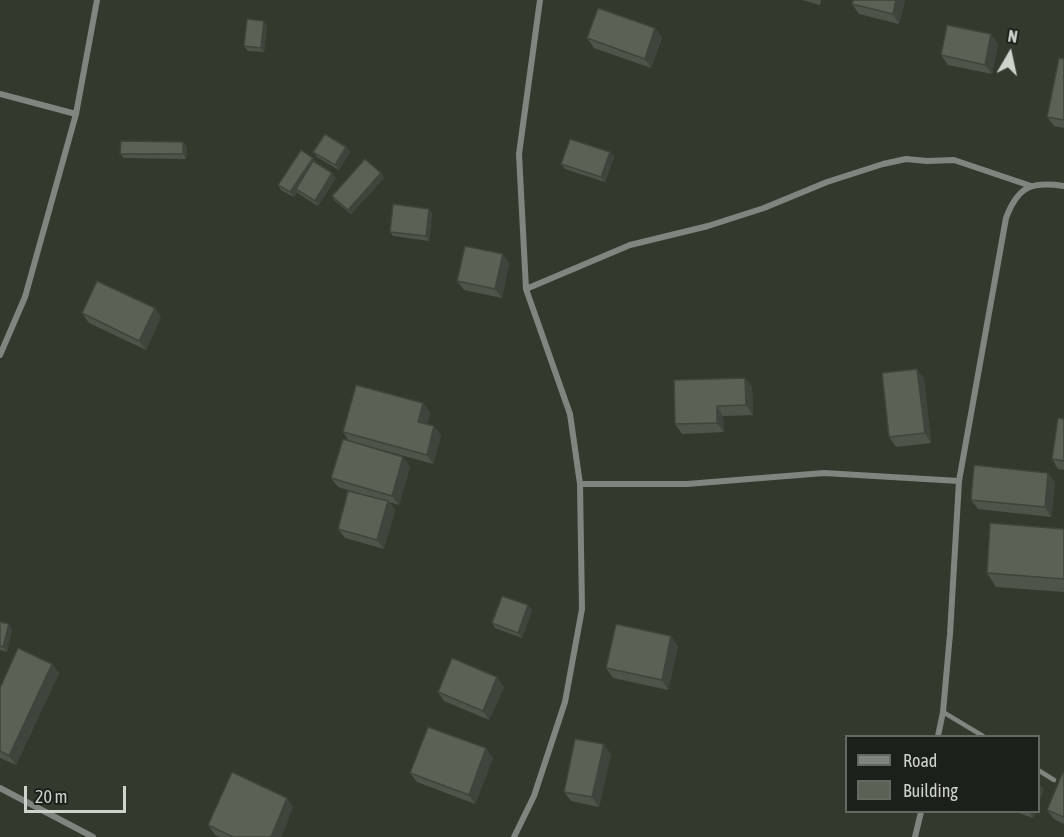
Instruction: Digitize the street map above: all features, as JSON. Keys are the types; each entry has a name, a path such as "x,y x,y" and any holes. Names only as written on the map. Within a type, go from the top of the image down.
{"street":[{"path":"0,355 25,297 76,114 97,0"},
{"path":"514,837 534,796 565,702 582,609 580,484 570,414 526,289 519,154 540,0"},
{"path":"0,94 76,114"},
{"path":"526,289 630,245 708,226 764,208 827,182 906,159 954,160 1030,186 1052,184 1064,186"},
{"path":"938,735 943,712 950,634 959,481 1006,218 1016,198 1030,186"},
{"path":"580,484 687,484 824,473 959,481"},
{"path":"0,788 93,837"},
{"path":"915,837 921,813"}],"lane":[{"path":"943,712 981,735"},
{"path":"1040,771 1054,780"}],"building":[{"path":"853,0 896,0 893,14 852,4"},
{"path":"598,8 655,28 645,59 587,38"},
{"path":"247,19 264,21 261,48 244,46"},
{"path":"947,25 991,34 985,65 941,55"},
{"path":"1059,58 1064,59 1064,120 1047,117"},
{"path":"325,134 346,147 335,165 313,152"},
{"path":"570,139 610,152 601,177 561,164"},
{"path":"121,141 183,142 183,154 120,154"},
{"path":"301,150 313,158 290,192 278,185"},
{"path":"365,159 381,173 348,210 332,196"},
{"path":"313,161 332,173 315,201 296,189"},
{"path":"393,204 429,209 426,236 390,232"},
{"path":"465,246 503,254 495,289 457,281"},
{"path":"97,281 155,308 139,341 82,313"},
{"path":"917,369 925,433 889,437 882,373"},
{"path":"745,378 746,405 717,406 717,423 675,424 674,380"},
{"path":"356,385 423,403 418,422 434,426 427,455 343,432"},
{"path":"1058,418 1064,419 1064,461 1052,459"},
{"path":"343,439 403,457 392,496 331,478"},
{"path":"974,465 1048,473 1045,507 971,500"},
{"path":"348,491 388,501 377,540 338,529"},
{"path":"990,523 1064,529 1064,579 987,573"},
{"path":"502,596 528,605 518,633 492,623"},
{"path":"0,622 9,624 3,647 0,646"},
{"path":"616,624 671,636 662,680 606,668"},
{"path":"18,648 52,664 9,756 0,751 0,688"},
{"path":"452,658 497,677 483,711 438,692"},
{"path":"428,727 486,748 469,795 410,773"},
{"path":"575,739 604,744 592,797 564,792"},
{"path":"232,772 287,798 271,837 233,837 208,825"},
{"path":"1064,773 1064,817 1047,810"}]}
